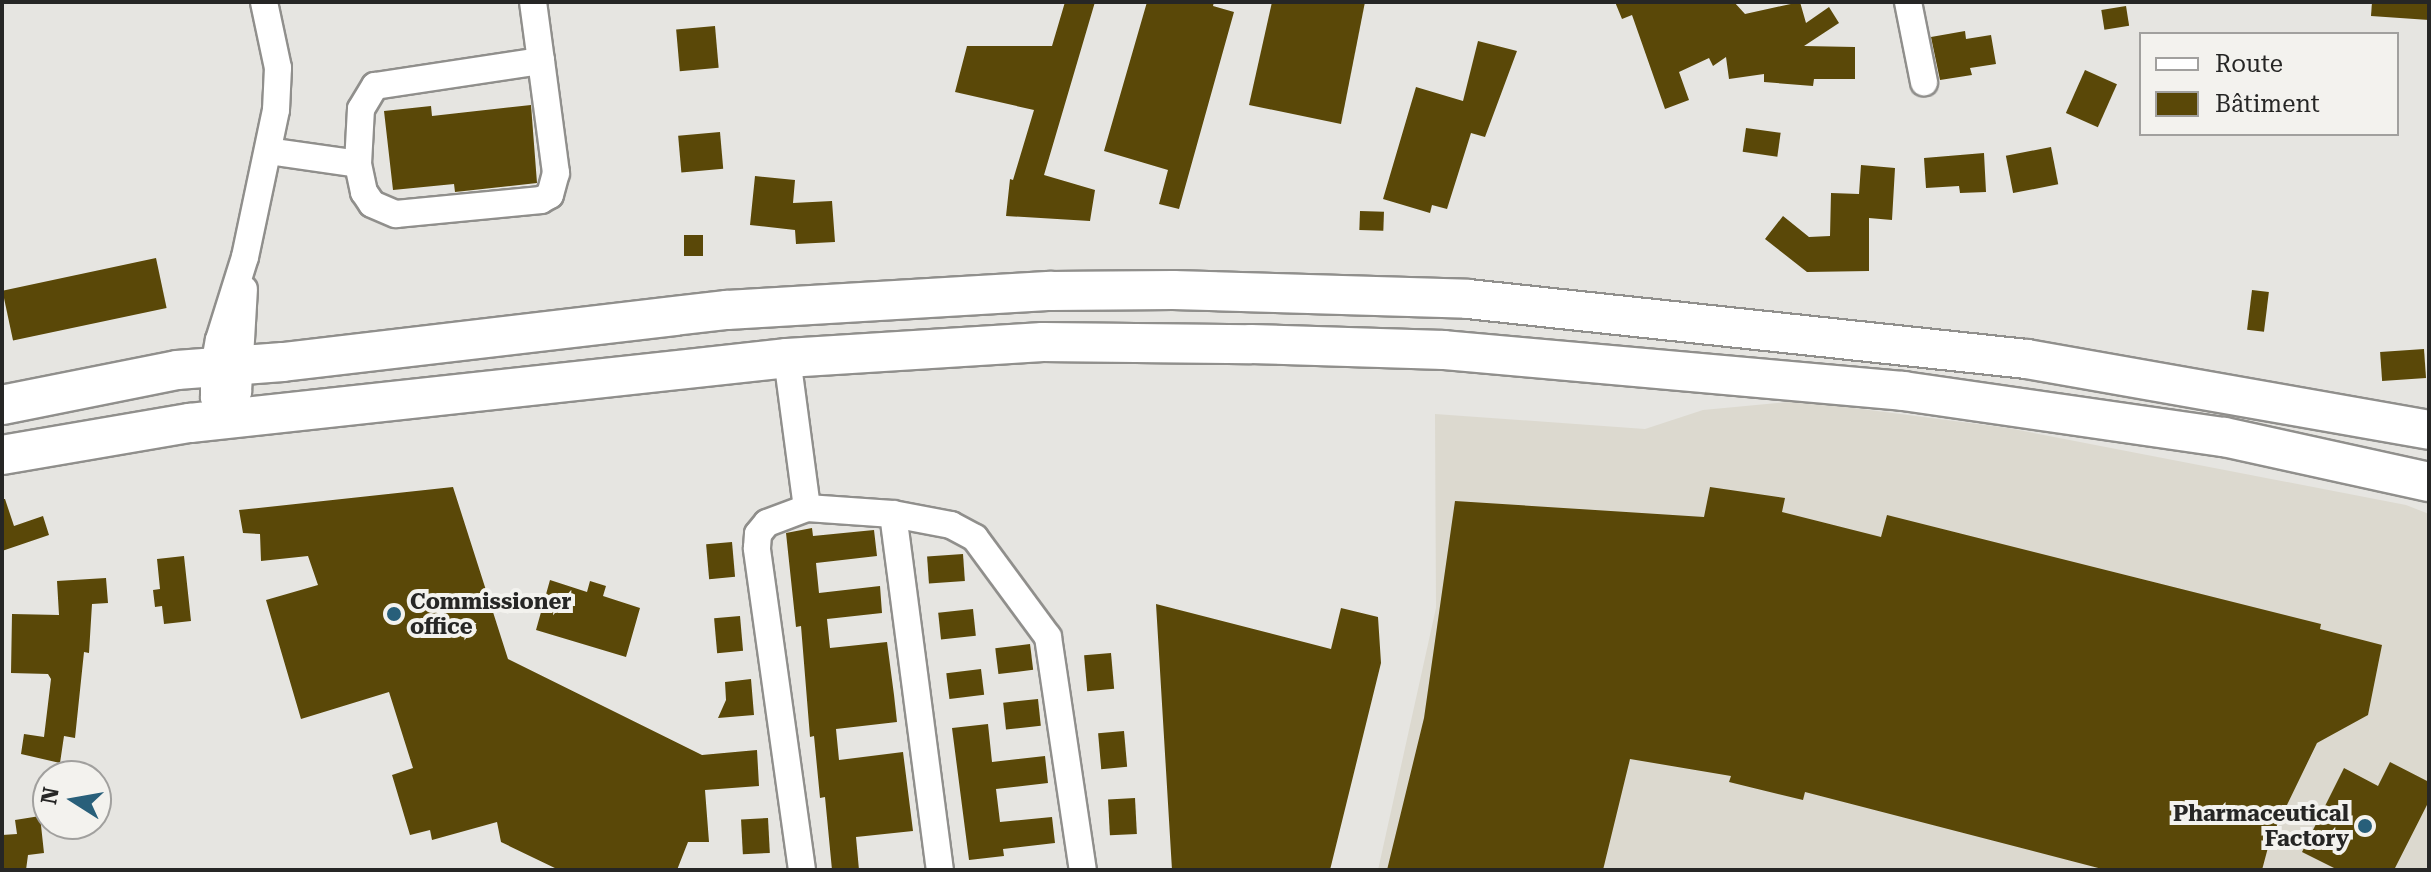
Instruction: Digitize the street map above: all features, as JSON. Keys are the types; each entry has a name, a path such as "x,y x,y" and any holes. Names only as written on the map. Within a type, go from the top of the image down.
{"highway":[{"path":"2,405 177,370 546,329 894,299 1051,291 1321,292 1468,299 2027,359 2429,430"},
{"path":"2,455 226,419 787,358 1043,342 1444,350 1903,391 2224,437 2429,482"}],"street":[{"path":"226,419 238,392 228,366 245,257 268,151 278,68 264,2"},
{"path":"533,2 541,61 556,173 550,195 541,200 396,214 372,204 364,192 358,164 361,109 375,86 541,61"},
{"path":"1908,2 1924,82"},
{"path":"268,151 358,164"},
{"path":"787,358 807,508"},
{"path":"802,870 757,548 758,534 767,523 807,508 893,514 963,529 975,538 1048,637 1083,870"},
{"path":"893,514 940,870"}],"shaded area":[{"path":"1800,401 2008,428 2406,505 2429,514 2429,870 1378,870 1436,608 1435,414 1645,429 1703,410"}],"building":[{"path":"1065,2 1095,2 1044,175 1095,190 1090,221 1006,216 1010,179 1013,180 1034,110 955,92 967,46 1052,46"},
{"path":"1147,2 1214,2 1213,6 1234,12 1179,209 1159,204 1168,170 1104,151"},
{"path":"1272,2 1365,2 1341,124 1249,105"},
{"path":"1615,2 1734,2 1745,14 1800,2 1806,23 1829,7 1839,23 1804,46 1855,47 1855,79 1814,79 1813,86 1764,82 1764,74 1729,79 1726,57 1713,66 1709,58 1679,72 1689,100 1665,109 1632,15 1622,19"},
{"path":"2372,2 2429,2 2429,20 2371,16"},
{"path":"2126,6 2129,26 2104,30 2101,10"},
{"path":"715,26 719,68 680,71 676,29"},
{"path":"1965,31 1966,39 1991,35 1996,64 1970,68 1972,75 1940,80 1931,37"},
{"path":"1478,41 1517,51 1485,137 1471,133 1447,209 1432,205 1430,213 1383,199 1416,87 1463,101"},
{"path":"2085,70 2117,84 2098,127 2066,113"},
{"path":"531,105 537,183 455,192 454,184 393,190 384,111 431,106 432,116"},
{"path":"1746,128 1781,133 1777,157 1743,152"},
{"path":"720,132 723,169 681,173 678,136"},
{"path":"2051,147 2058,184 2013,193 2006,156"},
{"path":"1984,153 1986,192 1960,193 1959,186 1926,188 1924,158"},
{"path":"1861,165 1895,168 1892,220 1869,218 1869,271 1807,272 1765,239 1783,216 1809,237 1830,236 1831,193 1859,194"},
{"path":"755,176 795,180 793,203 832,201 835,242 796,244 795,230 750,225"},
{"path":"1360,211 1384,212 1383,231 1359,230"},
{"path":"684,235 703,235 703,256 684,256"},
{"path":"156,258 167,308 13,341 2,291"},
{"path":"2252,290 2269,292 2264,332 2247,330"},
{"path":"2424,349 2426,378 2382,381 2380,352"},
{"path":"453,487 508,659 702,755 757,750 759,786 705,790 709,842 688,842 677,870 559,870 501,842 497,822 432,840 430,830 410,835 392,775 413,768 389,692 301,719 266,600 318,585 308,556 261,561 260,534 243,533 239,510"},
{"path":"1710,487 1785,498 1782,512 1881,537 1887,515 2321,624 2320,629 2382,645 2368,715 2317,743 2270,840 2262,870 2106,870 1805,792 1803,800 1729,782 1731,776 1630,759 1603,870 1387,870 1424,718 1455,501 1704,517"},
{"path":"2,499 5,499 14,526 43,516 49,535 2,551"},
{"path":"812,528 813,536 874,530 877,556 816,563 819,593 880,586 882,613 827,619 830,648 887,642 897,722 836,729 839,760 903,752 913,831 856,837 859,870 832,870 825,797 820,798 814,736 810,737 801,626 796,627 786,533"},
{"path":"732,542 735,577 709,579 706,544"},
{"path":"963,554 965,581 929,583 927,557"},
{"path":"184,556 191,621 164,624 162,606 155,607 153,590 160,589 157,559"},
{"path":"106,578 108,603 92,604 89,653 84,652 75,738 64,736 60,760 47,760 21,754 24,734 44,737 51,679 48,674 11,673 12,614 59,615 57,581"},
{"path":"550,580 587,592 590,581 606,586 603,596 640,608 626,657 536,630"},
{"path":"1156,604 1331,649 1341,608 1378,617 1381,663 1330,870 1172,870"},
{"path":"973,609 976,636 941,640 938,613"},
{"path":"740,616 743,651 717,653 714,618"},
{"path":"1030,644 1033,670 998,674 995,648"},
{"path":"1111,653 1114,689 1087,691 1084,655"},
{"path":"981,669 984,695 949,699 946,673"},
{"path":"751,679 754,715 718,718 726,700 725,682"},
{"path":"1038,699 1041,726 1006,730 1003,703"},
{"path":"988,724 992,762 1045,756 1048,783 996,789 1000,822 1052,817 1055,843 1003,849 1004,856 969,860 952,728"},
{"path":"1124,731 1127,767 1101,769 1098,733"},
{"name":"Pharmaceutical Factory","path":"2390,762 2429,782 2429,801 2394,870 2338,870 2302,852 2344,768 2378,786"},
{"path":"1135,798 1137,834 1110,835 1108,799"},
{"path":"32,817 32,840 43,840 44,853 28,855 26,870 2,870 2,835 17,834 15,820"},
{"path":"768,818 770,853 743,854 741,819"}],"place":[{"name":"Commissioner office","path":"394,614"},
{"name":"Pharmaceutical Factory","path":"2365,826"}]}
